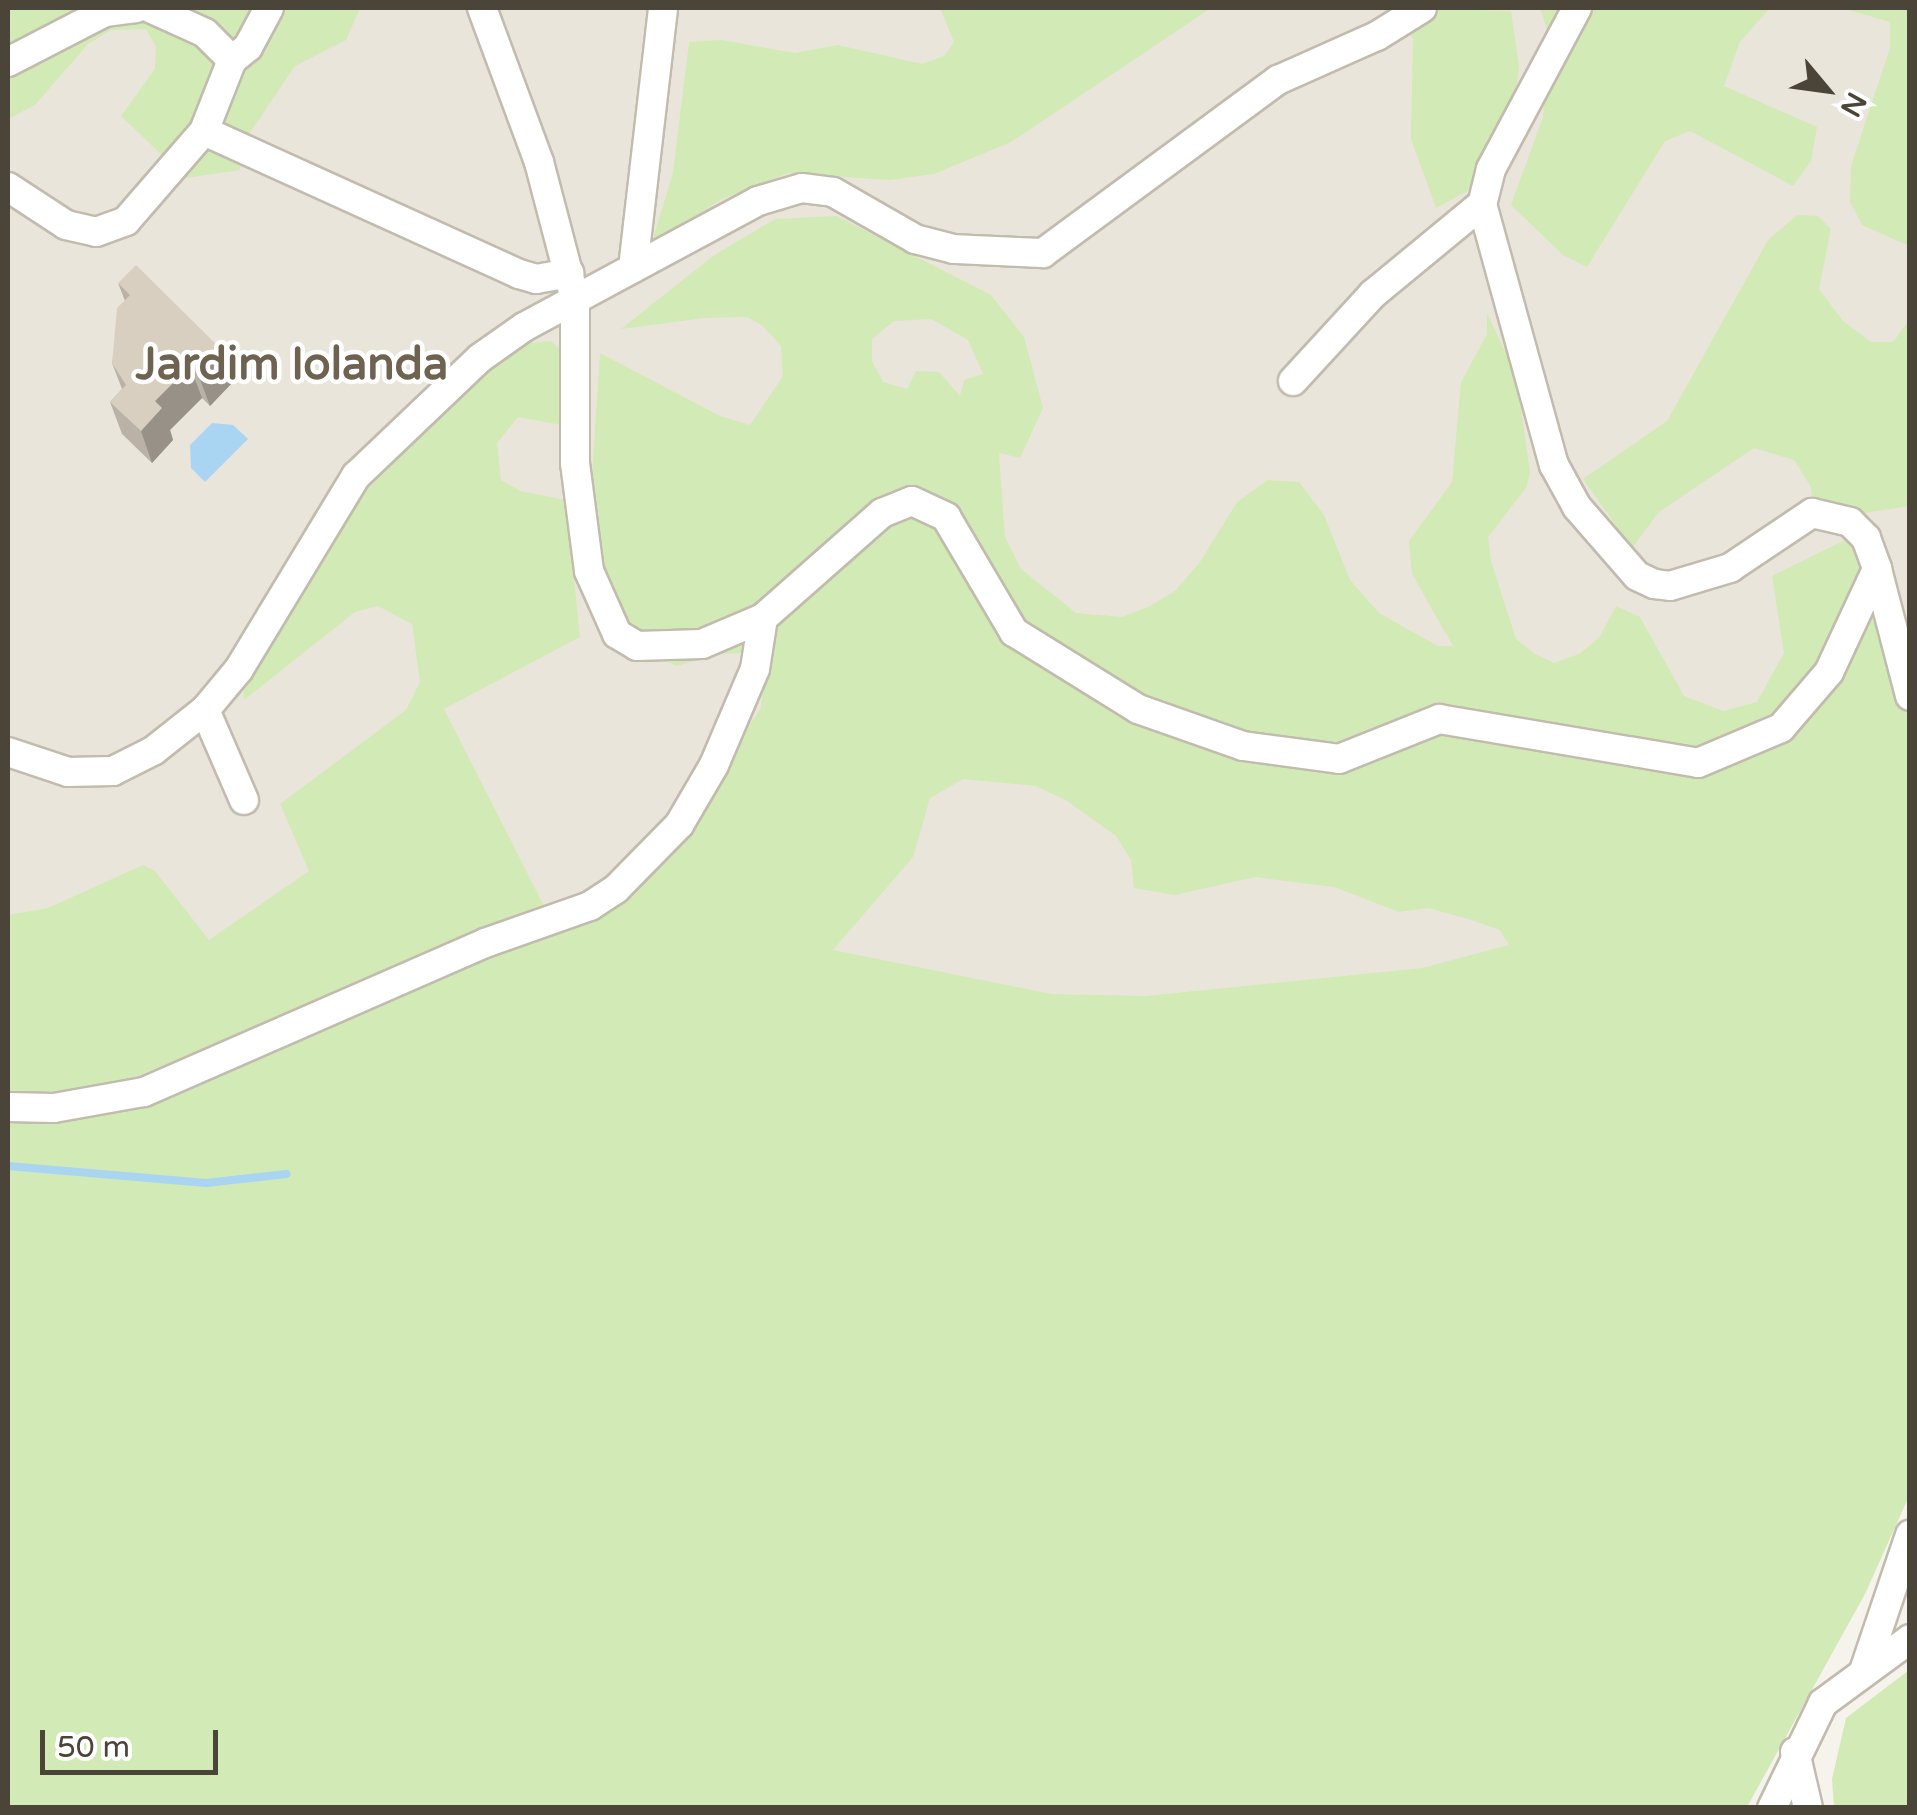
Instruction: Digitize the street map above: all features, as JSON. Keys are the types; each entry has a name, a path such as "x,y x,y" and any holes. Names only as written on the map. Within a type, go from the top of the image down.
{"street":[{"path":"8,62 105,12 136,8"},
{"path":"150,8 205,33 232,60"},
{"path":"8,187 66,225 96,232 126,221 152,197 204,131 232,60 248,48 269,8"},
{"path":"482,8 539,162 572,286 575,462 589,571 602,610 617,634 636,646 702,644 764,618 882,512 912,501 946,517 1014,632 1138,709 1244,746 1339,759 1440,719 1698,764 1780,728 1829,672 1878,569"},
{"path":"633,268 663,8"},
{"path":"8,752 68,772 113,772 154,751 205,710 239,668 356,476 480,358 572,286 633,268 758,200 802,188 833,192 914,239 954,249 1044,254 1278,80 1377,36 1422,8"},
{"path":"1578,8 1491,169 1482,204 1554,465 1577,507 1637,576 1670,586 1730,568 1812,514 1828,513 1866,538 1878,569 1910,696"},
{"path":"204,131 519,274 572,286"},
{"path":"1293,381 1373,294 1482,204"},
{"path":"8,1107 54,1108 144,1092 485,942 590,906 616,889 670,836 714,764 755,669 764,618"},
{"path":"205,710 244,800"},
{"path":"1857,1676 1910,1535"},
{"path":"1772,1808 1794,1752 1823,1704 1910,1639"},
{"path":"1794,1752 1808,1808"}],"shaded area":[{"path":"8,8 1909,8 1909,1172 8,1172"}],"green space":[{"path":"8,8 360,8 346,40 295,66 241,146 240,170 186,178 121,116 155,69 156,47 146,29 111,30 88,44 35,105 8,119"},
{"path":"940,8 1211,8 1011,142 934,174 890,180 788,173 722,199 651,245 673,173 689,42 721,40 795,53 838,45 922,64 944,56 954,42"},
{"path":"1396,8 1511,11 1519,67 1514,108 1475,187 1436,208 1411,139 1413,39"},
{"path":"1540,8 1770,8 1740,42 1724,86 1817,127 1811,161 1793,186 1690,131 1665,141 1587,267 1563,255 1511,205 1543,117 1548,33"},
{"path":"1842,8 1909,8 1909,246 1862,225 1850,202 1851,166 1890,48 1890,22"},
{"path":"1797,215 1818,216 1831,229 1819,289 1843,321 1871,342 1893,342 1909,320 1909,506 1814,521 1811,487 1794,460 1754,448 1659,512 1632,548 1583,479 1667,421 1768,240"},
{"path":"837,216 991,295 1024,337 1043,408 1020,458 999,453 1005,537 1021,569 1076,613 1122,617 1148,607 1175,591 1200,562 1237,502 1268,480 1299,482 1324,515 1350,580 1379,613 1438,646 1453,646 1412,574 1409,541 1452,482 1461,382 1487,334 1487,313 1516,374 1530,473 1526,488 1488,537 1491,561 1516,639 1535,654 1554,663 1579,654 1599,638 1616,606 1640,617 1684,696 1723,711 1757,702 1784,653 1772,576 1843,541 1873,545 1909,641 1909,1496 1865,1594 1747,1807 8,1807 8,1120 133,1110 453,971 585,922 650,876 761,708 764,668 749,653 716,654 677,666 646,652 618,620 596,564 591,492 600,353 720,416 750,425 783,376 781,346 763,326 747,317 704,318 621,329 713,256 775,219","holes":["931,319 968,340 983,374 964,380 960,396 939,372 916,371 907,389 883,382 872,361 872,339 894,321","963,779 1036,786 1067,801 1116,836 1131,860 1134,888 1175,895 1255,877 1334,887 1399,912 1428,908 1465,918 1500,930 1509,945 1422,968 1146,996 1052,994 833,950 913,857 930,798"]},
{"path":"551,341 569,358 567,426 518,417 497,443 501,480 520,491 566,500 580,637 444,709 545,908 118,1084 8,1099 8,915 48,908 143,865 155,871 209,940 309,871 280,804 406,710 420,682 412,624 378,606 355,612 244,700 243,685 318,555 368,489 459,395 520,344"},
{"path":"1909,1670 1909,1807 1834,1807 1832,1779 1846,1718"}],"water":[{"path":"212,423 233,425 248,439 205,482 191,468 190,445"}],"building":[{"path":"136,265 222,350 198,374 190,366 155,401 162,408 141,431 110,402 126,385 112,363 117,308 130,295 118,283"}],"waterway":[{"path":"8,1166 206,1183 286,1174"}],"district":[{"name":"Jardim Iolanda","path":"292,366"}]}
